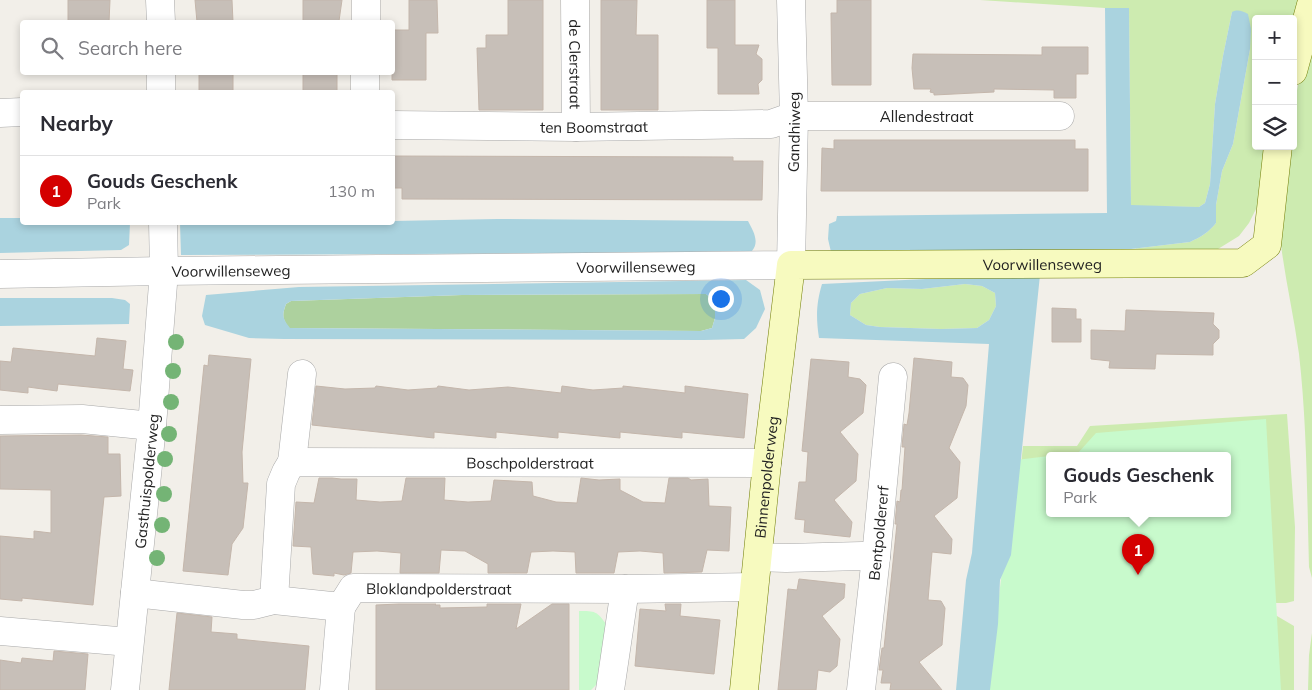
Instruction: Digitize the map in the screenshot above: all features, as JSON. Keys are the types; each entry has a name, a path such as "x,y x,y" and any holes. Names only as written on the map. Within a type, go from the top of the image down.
{"street":[{"path":"160,0 161,20"},
{"path":"366,0 366,20"},
{"name":"de Clerstraat","path":"575,0 576,126"},
{"name":"Gandhiweg","path":"791,0 794,116 791,265"},
{"path":"1296,60 1312,1"},
{"path":"160,90 161,75"},
{"path":"365,75 365,90"},
{"path":"0,113 20,112"},
{"name":"ten Boomstraat","path":"395,125 771,124 794,116"},
{"name":"Allendestraat","path":"794,116 1060,116"},
{"name":"Voorwillenseweg","path":"0,274 1243,262 1268,245 1278,150"},
{"name":"Gasthuispolderweg","path":"125,690 152,426 164,271 163,225"},
{"name":"Binnenpolderweg","path":"744,690 767,463 791,265"},
{"path":"274,600 281,484 292,462 302,374"},
{"name":"Bentpoldererf","path":"861,690 893,377"},
{"path":"0,420 82,419 152,426"},
{"name":"Boschpolderstraat","path":"292,462 767,463"},
{"path":"758,556 786,558 855,556 876,558"},
{"name":"Bloklandpolderstraat","path":"341,607 353,588 625,589 754,587"},
{"path":"610,690 625,589"},
{"path":"135,593 243,605 254,605 274,600 341,607 334,690"},
{"path":"0,631 129,642"}],"green space":[{"path":"980,0 1302,0 1295,15 1252,15 1252,150 1267,150 1262,197 1249,223 1239,236 1218,249 1106,252 1190,242 1211,229 1216,223 1216,205 1222,171 1233,144 1250,49 1232,12 1215,104 1210,184 1205,203 1199,207 1131,206 1129,8"},
{"path":"1312,31 1312,578 1309,567 1302,381 1282,255 1278,215 1279,177 1283,150 1297,150 1297,90"},
{"path":"965,284 982,286 995,293 996,306 989,320 977,328 880,327 866,325 850,315 851,303 860,294 887,288 922,289"},
{"path":"706,294 715,301 715,318 712,328 701,331 289,328 283,316 286,304 291,301 462,295"},
{"path":"1287,414 1295,527 1294,601 1286,603 1151,603 1011,555 1023,446 1077,446 1090,426"},
{"path":"1266,419 1281,690 988,690 1015,460 1046,456 1046,517 1231,517 1231,452 1079,452 1096,433"},
{"path":"579,611 595,613 606,624 601,680 591,690 579,690"},
{"path":"1277,616 1294,626 1294,690 1247,690 1205,618"},
{"path":"1312,633 1312,690 1308,690 1309,655"}],"water":[{"path":"1105,8 1129,8 1131,205 1199,207 1205,203 1210,184 1215,104 1232,12 1240,11 1248,14 1251,29 1250,49 1233,144 1222,171 1216,205 1216,223 1211,229 1190,242 1106,252 831,252 828,239 829,224 836,221 837,216 1107,213"},
{"path":"0,218 20,218 20,225 130,225 129,245 121,250 0,253"},
{"path":"497,219 748,221 756,240 752,251 181,255 180,225 395,225 395,221"},
{"path":"1040,275 1011,555 1000,580 998,624 990,690 956,690 966,580 972,553 989,344 819,338 817,311 822,284","holes":["965,284 982,286 995,293 996,306 989,320 977,328 880,327 866,325 850,315 851,303 860,294 887,288 922,289"]},
{"path":"746,280 760,290 765,309 756,328 744,339 284,339 249,338 205,325 202,316 206,295 299,287","holes":["706,294 715,301 715,318 712,328 701,331 290,328 283,314 286,304 291,301 462,295"]},
{"path":"0,298 112,298 125,300 130,304 129,324 0,326"}],"building":[{"path":"68,0 110,0 109,20 68,20"},
{"path":"195,0 232,0 233,20 197,20"},
{"path":"303,0 342,0 339,20 303,20"},
{"path":"409,0 437,0 438,33 426,33 426,80 392,80 392,75 395,75 395,30 409,30"},
{"path":"508,0 543,0 543,110 479,110 477,48 486,48 486,35 508,35"},
{"path":"601,0 637,0 636,35 658,35 658,110 601,110"},
{"path":"707,0 735,0 735,45 759,45 756,54 762,59 762,80 758,84 759,94 718,94 718,48 707,48"},
{"path":"837,0 871,0 871,85 832,85 831,13 837,13"},
{"path":"1042,47 1088,47 1088,74 1076,74 1076,98 1054,98 1054,90 994,89 994,92 934,95 934,93 930,92 931,89 914,89 913,54 1042,55"},
{"path":"199,75 233,75 233,90 199,90"},
{"path":"303,75 337,75 337,90 303,90"},
{"path":"834,140 1075,140 1075,149 1088,149 1088,191 821,191 822,148 834,149"},
{"path":"395,156 733,157 733,161 763,161 762,200 402,199 402,188 395,188"},
{"path":"1052,308 1076,309 1076,319 1081,319 1081,342 1052,342"},
{"path":"1126,310 1214,313 1213,324 1219,330 1219,338 1213,344 1213,355 1156,354 1155,369 1109,368 1110,361 1091,359 1091,330 1125,331"},
{"path":"97,338 126,341 123,369 133,370 130,391 58,384 57,391 28,387 28,393 0,390 0,361 11,362 13,348 95,356"},
{"path":"209,355 251,359 242,452 243,483 248,483 243,528 232,544 228,575 183,571 204,365 208,366"},
{"path":"914,358 952,362 951,377 963,378 968,385 966,406 949,448 960,462 957,498 934,516 952,539 951,554 932,552 928,600 941,601 945,608 942,645 919,662 942,690 890,690 891,683 881,683 883,670 879,670 882,648 884,648 897,524 895,524 897,501 900,502 902,490 905,447 902,447 904,424 907,425 909,413"},
{"path":"811,359 849,362 848,377 860,379 866,385 863,413 840,432 858,454 856,481 834,500 852,522 850,537 804,532 805,520 795,519 799,482 806,482 808,452 802,451"},
{"path":"316,386 345,389 375,388 376,386 408,390 437,388 438,386 469,390 508,387 561,393 562,386 593,390 623,388 623,386 685,393 685,386 748,394 744,438 682,432 682,438 620,432 620,438 558,432 558,438 496,432 496,438 434,432 434,438 312,425"},
{"path":"81,435 108,437 108,454 120,454 121,496 104,497 93,605 22,598 22,601 0,599 0,536 34,539 34,531 51,533 51,490 0,489 0,436"},
{"path":"319,478 357,479 356,500 402,501 406,478 445,478 444,500 491,501 494,480 532,482 533,496 556,502 577,503 581,478 599,480 620,479 620,490 643,502 665,503 669,478 708,479 709,506 731,507 729,551 707,550 702,572 664,573 663,553 640,551 618,552 614,573 576,573 575,552 531,552 527,573 488,573 488,564 465,551 441,550 439,573 400,573 401,553 353,552 351,573 344,575 334,573 334,576 313,574 311,547 293,546 296,502 314,503"},
{"path":"799,579 845,584 844,598 822,616 840,639 837,666 830,672 818,670 816,690 778,690 788,589 797,590"},
{"path":"436,604 440,605 440,608 487,607 487,604 521,604 516,629 552,604 569,604 569,690 376,690 376,605"},
{"path":"665,604 681,604 680,616 720,620 714,674 635,666 640,609 666,611"},
{"path":"177,613 212,617 211,632 237,634 237,639 309,646 305,690 169,690"},
{"path":"54,651 88,654 85,690 0,690 0,660 21,663 22,658 53,661"}],"place":[{"name":"Gouds Geschenk","path":"1138,575"}]}
